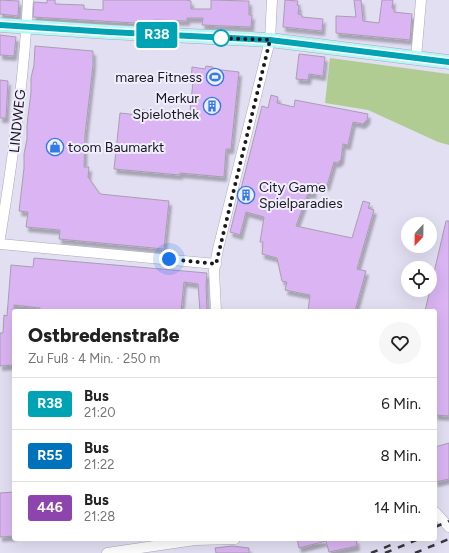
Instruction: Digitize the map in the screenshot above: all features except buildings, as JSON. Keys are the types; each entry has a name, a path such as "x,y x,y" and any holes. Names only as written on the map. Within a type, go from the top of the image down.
{"street":[{"name":"LINDWEG","path":"0,238 5,177 17,124 27,26 28,0"},
{"path":"216,309 214,271 270,40 272,0"},
{"path":"416,58 421,0"},
{"path":"0,25 270,40 449,62"},
{"path":"0,244 216,264"},
{"path":"437,514 449,527"},
{"path":"107,553 188,541"}],"green space":[{"path":"330,58 449,74 449,145 438,142 368,110 325,103"}],"railway":[{"path":"437,526 449,521"},
{"path":"415,553 449,539"},
{"path":"385,553 414,541"},
{"path":"371,553 391,545"}],"bus line":[{"name":"R38","path":"0,25 270,40 449,62"}],"place":[{"name":"marea Fitness","path":"215,77"},
{"name":"Merkur Spielothek","path":"212,106"},
{"name":"toom Baumarkt","path":"55,147"},
{"name":"City Game Spielparadies","path":"246,195"}],"route":[{"path":"169,259 216,264 218,249 270,40 221,38"}]}
